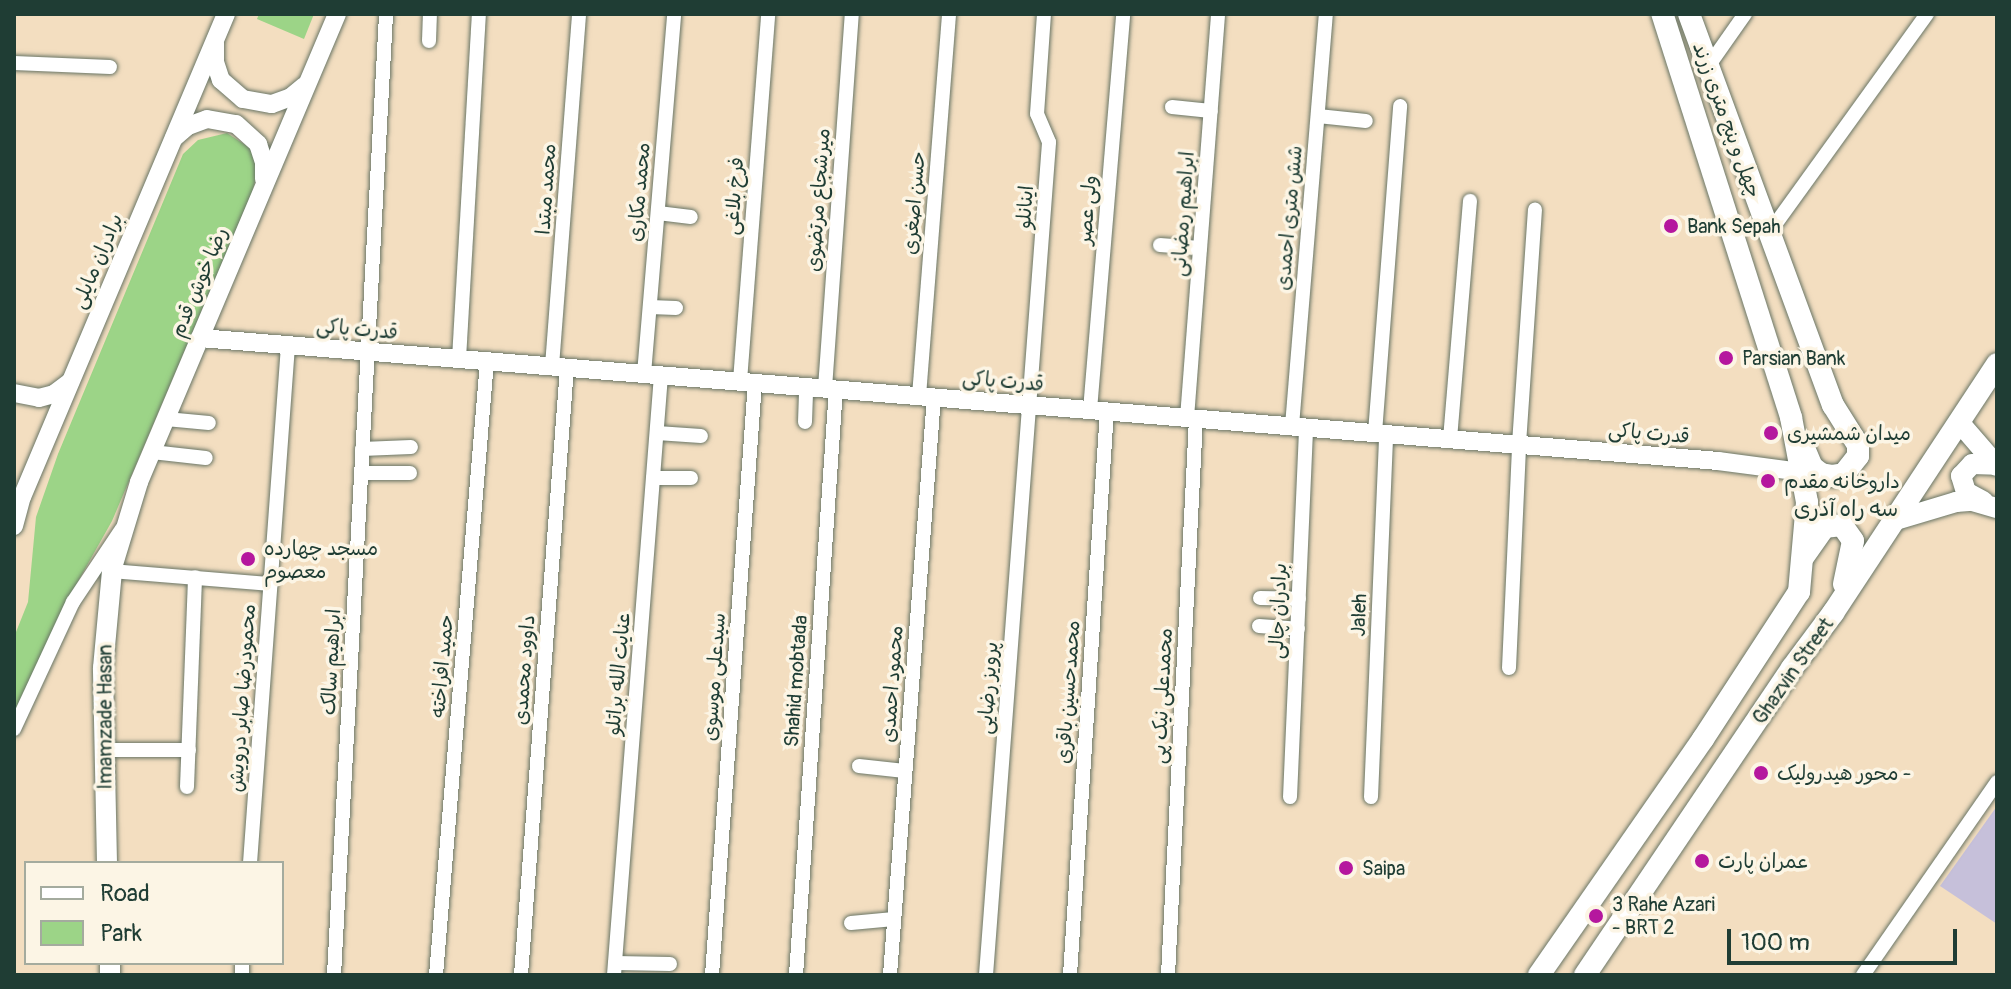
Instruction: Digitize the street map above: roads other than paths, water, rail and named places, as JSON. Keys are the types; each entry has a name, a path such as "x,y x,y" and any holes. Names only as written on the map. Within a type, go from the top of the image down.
{"main road":[{"name":"چهل و پنج متری زرند","path":"1662,14 1791,417 1812,467 1821,474 1844,474 1858,456 1858,445 1833,405 1689,14"},
{"name":"Ghazvin Street","path":"1585,975 1896,520 1997,364"},
{"name":"چهل و پنج متری زرند","path":"1791,417 1807,502 1803,557"},
{"path":"1959,422 1996,465"},
{"path":"1992,505 1966,492 1961,476 1972,464 1996,465"},
{"path":"1896,520 1943,504 1992,505"},
{"path":"1803,557 1824,527 1842,525 1848,531 1853,553 1833,613"},
{"name":"Ghazvin Street","path":"1539,975 1716,719 1799,592 1803,557"},
{"name":"Imamzade Hasan","path":"107,861 103,668 112,571"},
{"path":"1716,719 1745,739"}],"street":[{"name":"رضا خوش قدم","path":"112,571 124,526 152,452 337,14"},
{"name":"ابراهیم سالک","path":"334,975 386,14"},
{"path":"429,41 430,14"},
{"path":"459,359 479,14"},
{"name":"محمد مبتدا","path":"559,367 579,14"},
{"name":"محمد مکاری","path":"653,374 650,307 674,14"},
{"name":"فرخ بلاغی","path":"748,382 768,14"},
{"name":"میرشجاع مرتضوی","path":"822,388 852,14"},
{"name":"حسن اصغری","path":"926,396 949,14"},
{"name":"اینانلو","path":"1031,405 1049,142 1037,114 1044,14"},
{"name":"ولی عصر","path":"1099,410 1123,14"},
{"name":"ابراهیم رمضانی","path":"1192,418 1200,248 1218,14"},
{"name":"شش متری احمدی","path":"1299,427 1326,14"},
{"path":"1707,68 1745,14"},
{"path":"1769,233 1927,14"},
{"path":"223,22 214,52 217,71 227,88 243,99 262,104 282,102 299,91 311,76"},
{"name":"برادران مایلی","path":"14,526 22,497 223,22"},
{"path":"14,63 110,67"},
{"name":"Jaleh","path":"1371,797 1381,433 1400,106"},
{"path":"1172,107 1211,111"},
{"path":"1318,116 1366,121"},
{"path":"173,139 197,122 217,119 236,124 258,144 264,162 264,182"},
{"path":"1450,439 1470,201"},
{"path":"1509,668 1519,444 1535,210"},
{"path":"658,213 691,217"},
{"path":"1160,245 1200,248"},
{"path":"650,307 676,308"},
{"name":"قدرت پاکی","path":"200,338 1519,444 1718,461 1802,472"},
{"name":"محمودرضا صابر درویش","path":"250,861 288,345"},
{"name":"حمید افراخته","path":"436,975 487,361"},
{"name":"داوود محمدی","path":"521,975 559,367"},
{"name":"عنایت الله براتلو","path":"614,969 657,433 653,374"},
{"path":"14,393 39,398 54,394 70,382"},
{"name":"سیدعلی موسوی","path":"712,975 748,382"},
{"path":"805,422 822,388"},
{"name":"Shahid mobtada","path":"796,975 822,388"},
{"name":"محمود احمدی","path":"890,975 926,396"},
{"name":"پرویز رضایی","path":"986,975 1031,405"},
{"name":"محمدحسین باقری","path":"1070,975 1099,410"},
{"name":"محمدعلی نیک پی","path":"1168,975 1192,418"},
{"path":"166,419 209,423"},
{"name":"برادران چالی","path":"1290,797 1299,599 1299,427"},
{"path":"657,433 701,436"},
{"path":"362,449 411,447"},
{"path":"152,452 206,458"},
{"path":"361,473 410,473"},
{"path":"653,478 691,478"},
{"path":"14,729 45,656 85,579 124,526"},
{"path":"112,571 270,584"},
{"path":"187,787 195,577"},
{"path":"1260,598 1299,599"},
{"path":"1259,626 1298,629"},
{"path":"104,750 189,750"},
{"path":"859,766 905,771"},
{"path":"1863,975 1997,782"},
{"path":"851,923 894,919"},
{"path":"614,969 670,964"}],"place":[{"name":"Bank Sepah","path":"1671,226"},
{"name":"Parsian Bank","path":"1726,358"},
{"name":"میدان شمشیری","path":"1771,433"},
{"name":"داروخانه مقدم","path":"1768,481"},
{"name":"مسجد چهارده معصوم","path":"248,559"},
{"name":"محور هیدرولیک -","path":"1761,773"},
{"name":"عمران پارت","path":"1702,861"},
{"name":"Saipa","path":"1346,868"},
{"name":"3 Rahe Azari - BRT 2","path":"1596,916"}],"district":[{"name":"سه راه آذری","path":"1846,510"}]}
